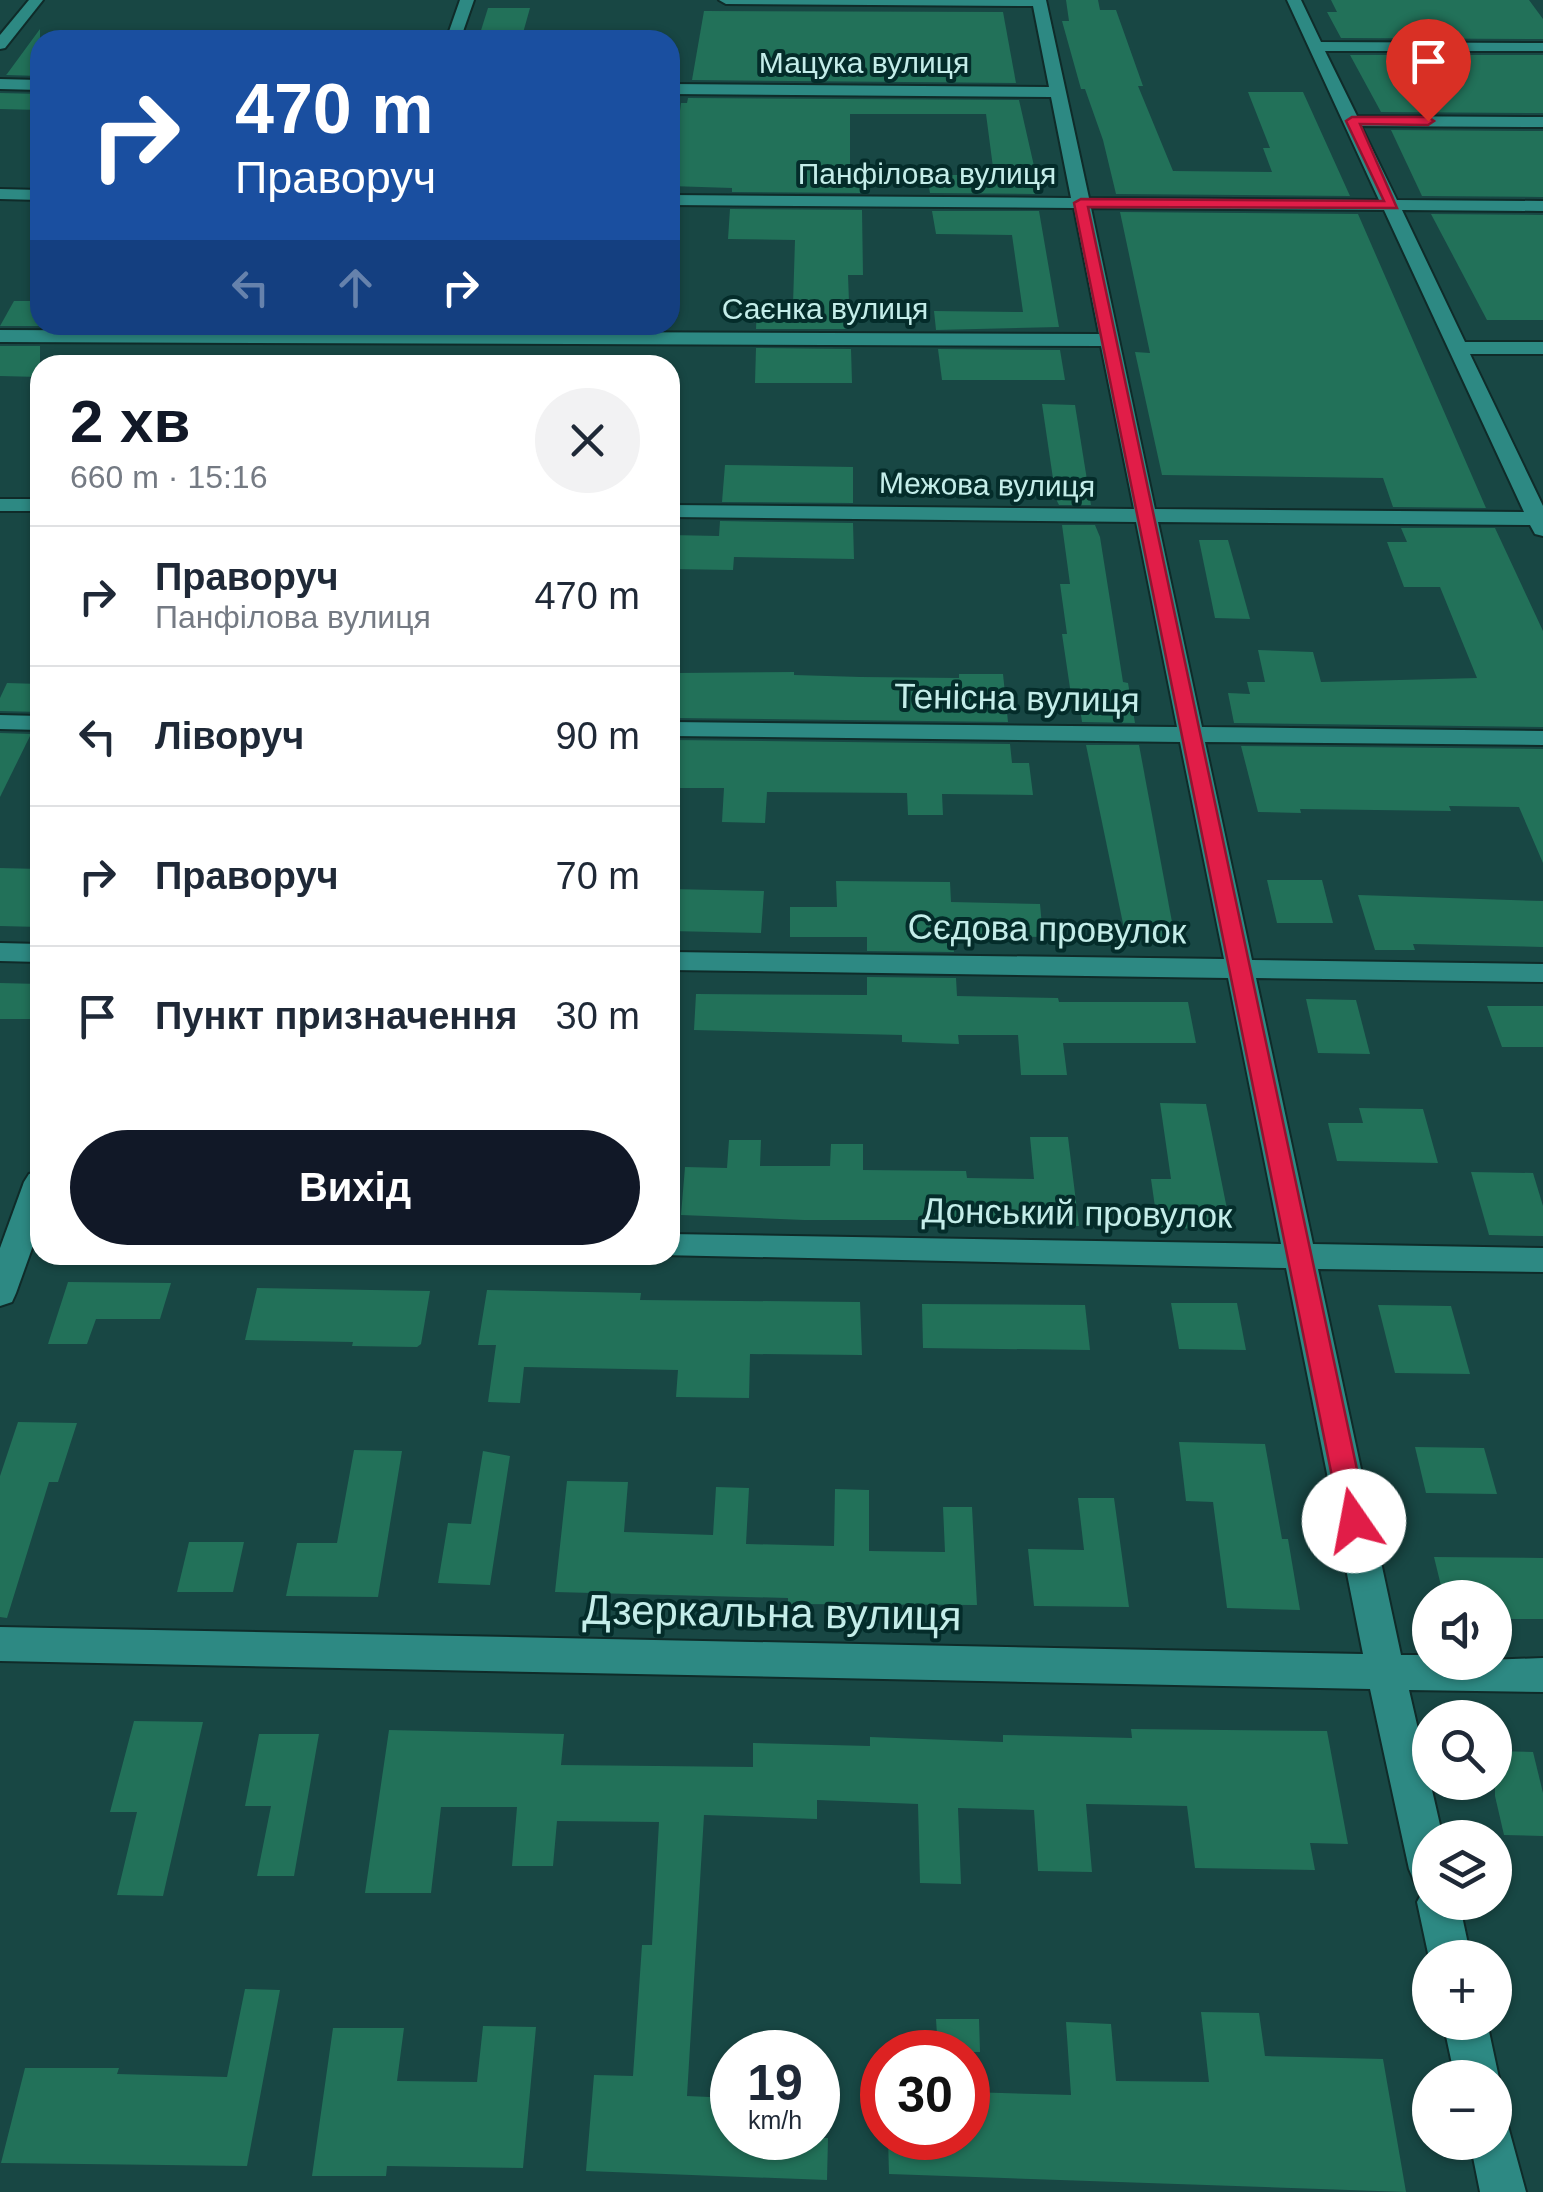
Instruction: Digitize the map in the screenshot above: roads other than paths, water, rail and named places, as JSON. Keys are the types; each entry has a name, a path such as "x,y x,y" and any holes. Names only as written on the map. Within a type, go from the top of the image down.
{"street":[{"path":"0,46 36,0"},
{"path":"456,30 467,0"},
{"path":"726,0 1039,1 1419,1820"},
{"path":"1294,0 1541,522"},
{"path":"1316,46 1543,47"},
{"path":"0,84 30,85"},
{"name":"Мацука вулиця","path":"680,89 1058,92"},
{"path":"1352,121 1543,122"},
{"path":"0,194 30,194"},
{"name":"Панфілова вулиця","path":"680,200 1543,206"},
{"name":"Саєнка вулиця","path":"0,336 70,335"},
{"name":"Саєнка вулиця","path":"680,335 1110,340"},
{"path":"1459,348 1543,348"},
{"path":"0,505 30,505"},
{"name":"Межова вулиця","path":"680,512 1541,522"},
{"path":"0,722 30,723"},
{"name":"Тенісна вулиця","path":"680,730 1543,738"},
{"path":"0,952 30,953"},
{"name":"Сєдова провулок","path":"680,961 1543,973"},
{"path":"0,1292 30,1208"},
{"name":"Донський провулок","path":"680,1246 1543,1260"},
{"name":"Дзеркальна вулиця","path":"0,1644 1543,1675"},
{"path":"1496,2160 1503,2192"}]}
